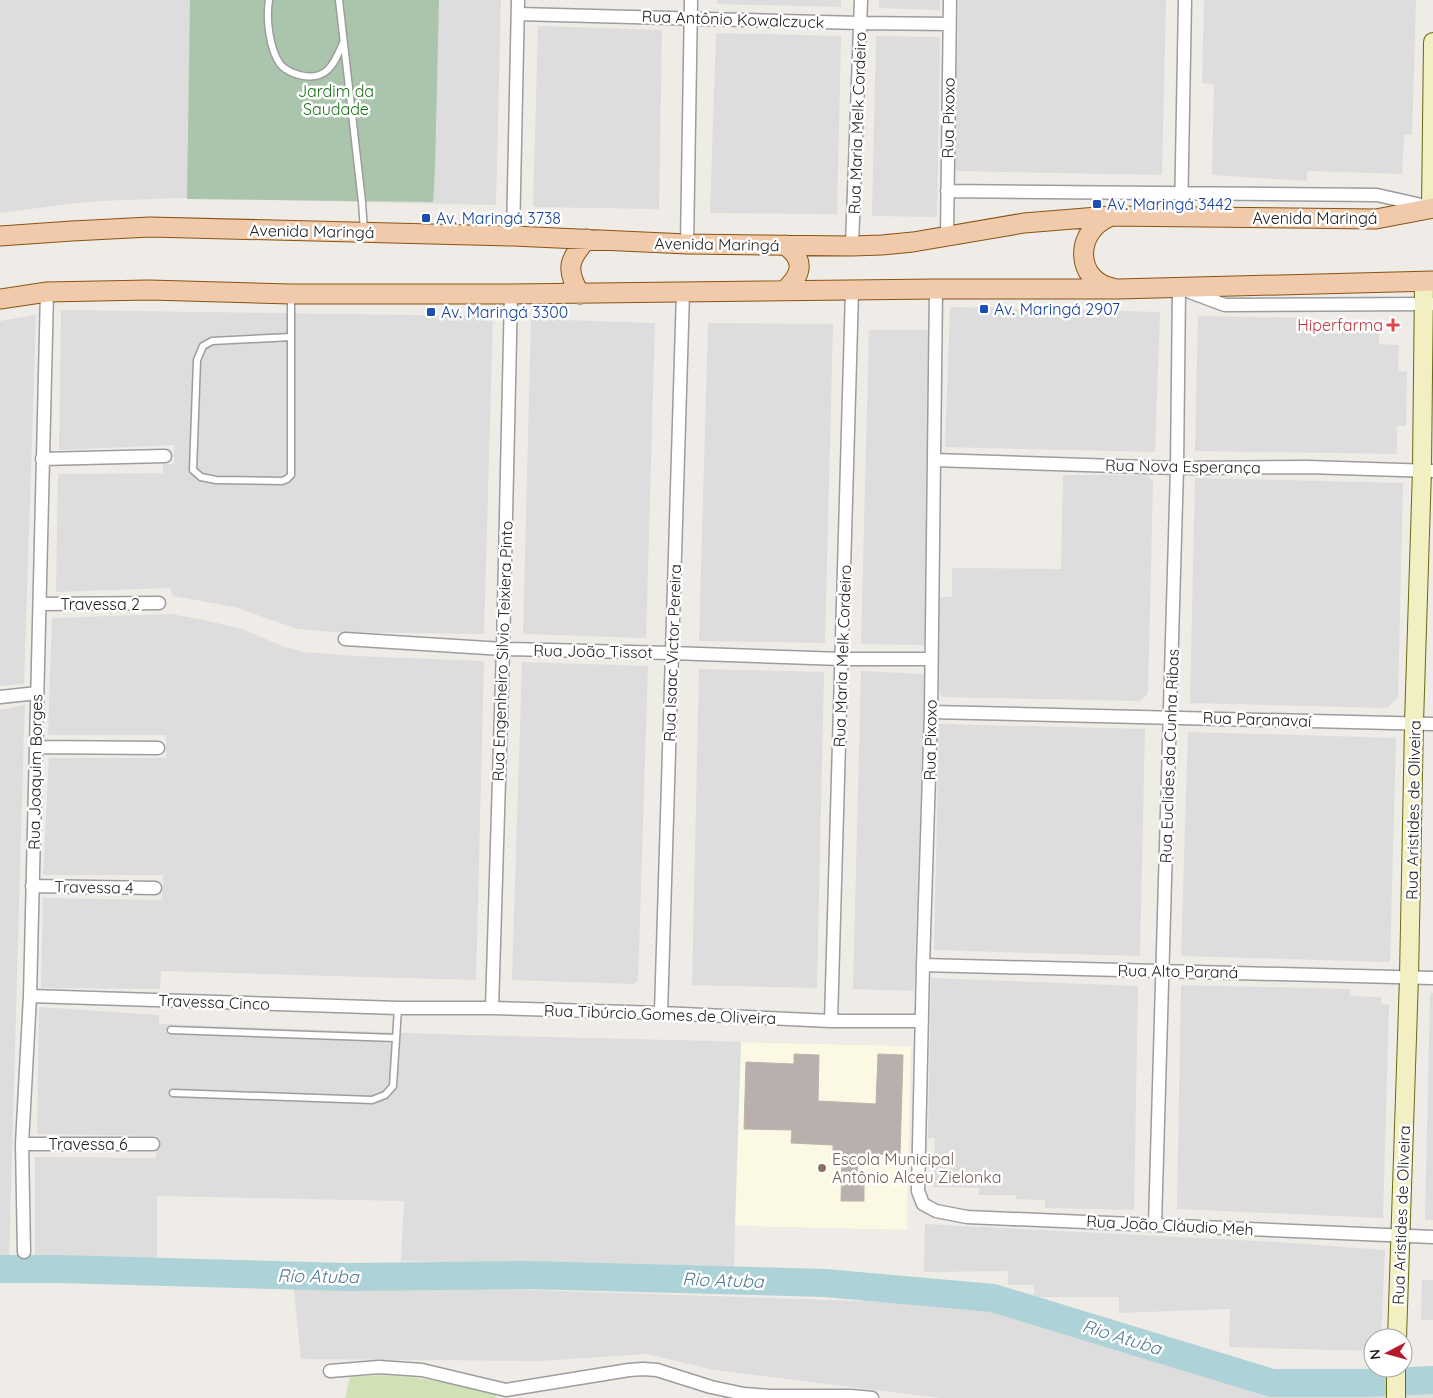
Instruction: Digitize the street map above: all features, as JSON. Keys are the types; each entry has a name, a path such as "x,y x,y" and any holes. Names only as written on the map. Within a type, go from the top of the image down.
{"main road":[{"path":"1432,208 1433,42"},
{"name":"Avenida Maringá","path":"0,236 150,227 513,236 687,244 852,246 882,245 1024,223 1110,216 1376,219 1432,208"},
{"path":"1110,216 1096,224 1089,232 1083,253 1084,262 1094,278 1109,288 1118,289"},
{"path":"580,294 571,274 571,260 587,239"},
{"path":"784,291 798,275 799,265 798,257 785,245"},
{"path":"0,300 47,292 149,290 291,294 580,294 936,289 1118,289 1428,281"},
{"name":"Rua Aristides de Oliveira","path":"1397,1328 1410,977 1414,723 1428,470 1428,281"},
{"path":"1396,1378 1396,1398"}],"street":[{"path":"513,236 518,0"},
{"path":"687,244 691,0"},
{"name":"Rua Maria Melk Cordeiro","path":"852,246 861,0"},
{"name":"Rua Pixoxo","path":"948,236 950,0"},
{"path":"1181,217 1185,0"},
{"name":"Rua Antônio Kowalczuck","path":"518,14 949,24"},
{"name":"Avenida Maringá","path":"947,191 1377,195 1432,208"},
{"path":"1179,288 1225,305 1428,304"},
{"name":"Rua Euclides da Cunha Ribas","path":"1154,1224 1177,468 1179,288"},
{"name":"Rua Pixoxo","path":"918,1191 931,712 936,289"},
{"name":"Rua Maria Melk Cordeiro","path":"831,1021 852,290"},
{"name":"Rua Joaquim Borges","path":"24,1252 22,1144 30,996 47,292"},
{"name":"Rua Isaac Victor Pereira","path":"661,1013 683,292"},
{"name":"Rua Engenheiro Silvio Teixiera Pinto","path":"492,1008 511,294"},
{"path":"42,459 165,456"},
{"name":"Rua Nova Esperança","path":"934,460 1177,468 1307,467 1428,470"},
{"name":"Travessa 2","path":"40,604 160,603"},
{"name":"Rua João Tissot","path":"344,639 503,649 842,659 931,659"},
{"path":"0,698 37,693"},
{"name":"Rua Paranavaí","path":"931,712 1433,724"},
{"path":"36,747 158,748"},
{"name":"Travessa 4","path":"32,886 155,888"},
{"name":"Rua Alto Paraná","path":"923,965 1433,978"},
{"name":"Travessa Cinco","path":"30,996 398,1008"},
{"name":"Rua Tibúrcio Gomes de Oliveira","path":"398,1008 492,1008 831,1021 922,1021"},
{"name":"Travessa 6","path":"22,1144 153,1144"},
{"name":"Rua João Cláudio Meh","path":"918,1191 923,1204 936,1211 967,1217 1433,1237"},
{"path":"330,1371 379,1367 422,1370 506,1394 629,1370 643,1369 657,1370 712,1387 744,1394 872,1398"}],"lane":[{"path":"269,0 268,9 272,47 280,64 290,73 316,77 326,72 334,64 344,41"},
{"path":"339,0 364,232"},
{"path":"291,294 291,337 290,475 282,481 216,480 201,477 193,470 197,360 203,346 212,340 291,337"},
{"path":"173,1093 372,1100 385,1095 393,1086 398,1008"},
{"path":"171,1030 396,1038"}],"shaded area":[{"path":"0,0 501,0 496,205 179,198 98,201 0,213"},
{"path":"717,0 841,0 841,7 717,4"},
{"path":"879,0 940,0 940,10 879,8"},
{"path":"959,0 1166,0 1162,175 958,171 953,166"},
{"path":"1204,0 1416,0 1412,135 1404,135 1402,174 1307,171 1307,181 1212,175 1214,84 1202,83"},
{"path":"538,26 662,30 659,209 533,207"},
{"path":"716,33 841,36 837,214 710,213"},
{"path":"876,36 940,37 937,217 872,216"},
{"path":"950,307 1160,312 1155,452 945,447"},
{"path":"61,310 493,316 484,634 334,632 298,629 234,607 173,596 170,588 56,592 58,474 163,473 163,464 174,464 174,445 59,450"},
{"path":"36,315 24,684 0,686 0,321"},
{"path":"1198,316 1305,318 1305,326 1319,327 1320,331 1379,332 1379,344 1399,345 1398,371 1407,372 1406,426 1397,426 1397,454 1195,451"},
{"path":"531,319 655,323 646,638 523,634"},
{"path":"708,323 833,324 825,643 699,641"},
{"path":"869,330 933,330 924,645 861,644"},
{"path":"1063,475 1147,475 1153,481 1148,693 1140,701 943,697 939,691 939,597 952,597 952,568 1061,569"},
{"path":"1195,478 1403,483 1398,698 1387,708 1190,703"},
{"path":"170,614 242,629 282,646 303,652 484,661 476,980 161,971 160,989 41,988 43,898 162,900 163,875 43,875 49,758 166,758 166,735 48,735 52,618"},
{"path":"522,662 648,666 638,980 634,984 512,980"},
{"path":"699,669 824,672 817,988 692,985"},
{"path":"861,671 925,674 914,991 853,989"},
{"path":"25,705 9,1260 0,1259 0,710"},
{"path":"939,724 1145,729 1140,956 934,950"},
{"path":"1188,732 1396,738 1390,962 1181,956"},
{"path":"931,978 1138,986 1134,1210 1045,1208 1045,1200 1016,1199 1016,1195 979,1195 979,1188 934,1187 935,1138 928,1138"},
{"path":"1181,985 1350,989 1350,996 1381,997 1381,1004 1389,1005 1383,1218 1177,1209"},
{"path":"1430,993 1433,993 1433,1220 1425,1220"},
{"path":"39,1007 159,1015 159,1024 466,1035 911,1046 907,1230 735,1226 734,1269 401,1261 404,1201 157,1196 157,1263 35,1259 35,1157 156,1158 157,1136 37,1134"},
{"name":"Escola Municipal Antônio Alceu Zielonka","path":"741,1042 911,1046 907,1230 735,1226"},
{"path":"925,1224 1278,1242 1385,1250 1381,1328 1363,1328 1363,1351 1229,1347 1230,1309 1119,1313 1119,1297 1034,1297 1034,1285 1008,1285 1008,1271 924,1272"},
{"path":"1422,1280 1433,1280 1433,1320 1421,1320"},
{"path":"293,1282 980,1305 1144,1338 1262,1384 1313,1392 1433,1386 1433,1398 940,1398 714,1370 647,1354 540,1361 301,1359"}],"green space":[{"name":"Jardim da Saudade","path":"190,0 439,0 433,202 187,199"},
{"path":"381,1375 410,1377 453,1384 495,1393 496,1398 345,1398 350,1377"}],"building":[{"path":"794,1054 819,1055 818,1101 876,1104 878,1054 903,1055 900,1155 858,1153 857,1178 864,1178 864,1201 841,1201 842,1162 833,1162 833,1145 791,1143 792,1130 744,1129 746,1062 794,1064"}],"waterway":[{"name":"Rio Atuba","path":"0,1269 348,1277 526,1275 825,1283 993,1298 1272,1383 1362,1383 1433,1380"}],"place":[{"name":"Av. Maringá 3442","path":"1097,204"},
{"name":"Av. Maringá 3738","path":"426,218"},
{"name":"Av. Maringá 2907","path":"984,309"},
{"name":"Av. Maringá 3300","path":"431,312"},
{"name":"Hiperfarma","path":"1393,325"},
{"name":"Escola Municipal Antônio Alceu Zielonka","path":"822,1168"}]}
